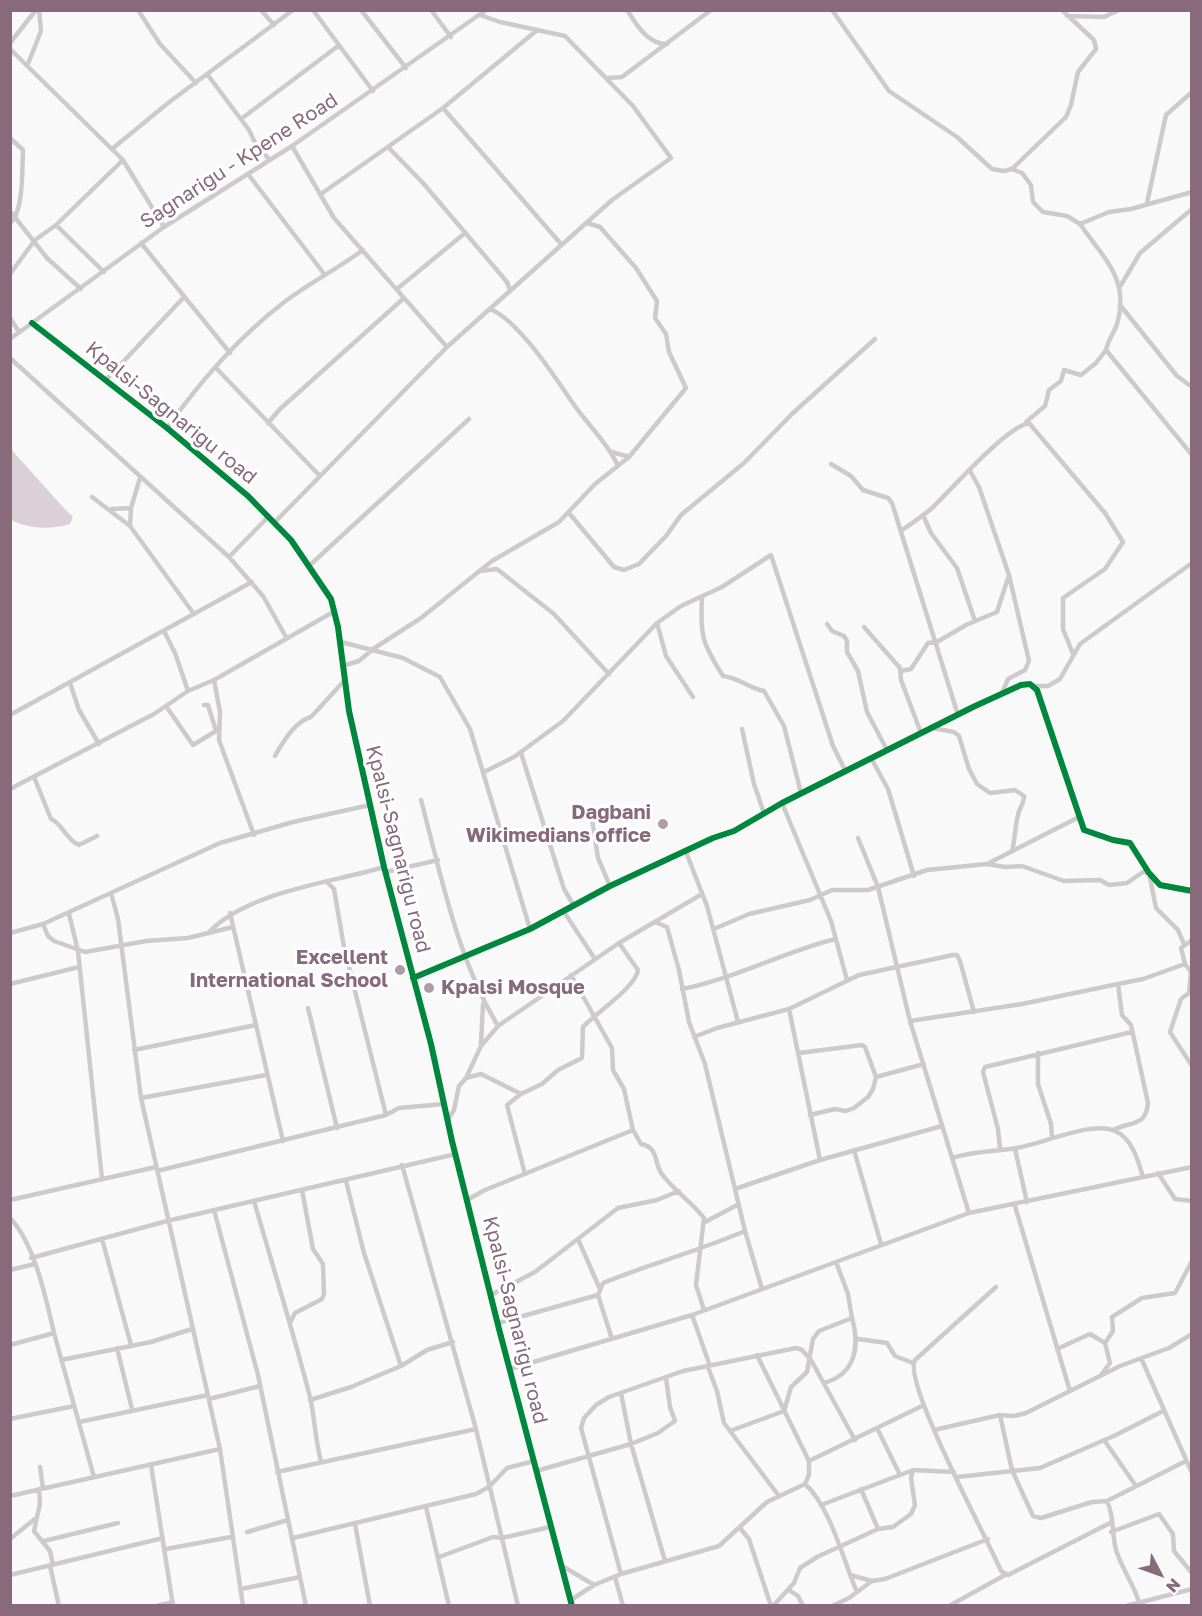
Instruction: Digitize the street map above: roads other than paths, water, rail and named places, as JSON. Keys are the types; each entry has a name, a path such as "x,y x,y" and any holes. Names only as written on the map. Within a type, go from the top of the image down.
{"street":[{"path":"10,43 37,10"},
{"path":"28,64 41,31 37,10"},
{"path":"138,10 160,44 196,83"},
{"path":"261,10 274,25"},
{"path":"112,149 293,10"},
{"path":"313,10 373,91"},
{"path":"361,10 406,68"},
{"path":"431,10 451,36"},
{"name":"Sagnarigu - Kpene Road","path":"10,339 164,227 373,91 486,10"},
{"path":"627,10 643,32 659,44 668,44"},
{"path":"608,78 622,77 711,10"},
{"path":"832,10 889,91 957,137 992,169 999,171 1012,169 1022,173 1031,184 1033,202 1042,212 1067,216 1080,224 1116,274 1120,285 1120,304 1116,326 1106,350 1096,363 1082,375 1064,370 1060,381 1049,390 1045,406 948,489 923,515 902,530"},
{"path":"1012,169 1066,117 1078,72 1096,49 1094,40 1062,10"},
{"path":"1066,15 1104,17 1119,10"},
{"path":"275,522 447,347 561,244 671,158 633,106 565,36 537,31 480,15"},
{"path":"321,194 389,148 537,31"},
{"path":"241,119 338,46"},
{"path":"10,49 28,64 123,160 164,227"},
{"path":"207,74 241,119 256,145 270,160"},
{"path":"1147,204 1166,115 1191,92"},
{"path":"442,108 561,244"},
{"path":"10,138 23,150 17,218 10,223"},
{"path":"291,146 334,218 447,347"},
{"path":"389,148 423,183 507,282 510,290"},
{"path":"10,274 35,240 56,225 123,160"},
{"path":"248,174 325,275"},
{"path":"1080,224 1109,212 1131,210 1191,192"},
{"path":"1120,285 1140,253 1191,209"},
{"path":"10,211 47,258 81,289"},
{"path":"342,666 357,663 370,651 421,618 477,572 559,522 595,484 629,457 686,388 669,352 666,334 655,318 658,306 649,288 600,227 586,223"},
{"path":"56,225 104,272"},
{"path":"397,289 465,233"},
{"path":"141,243 230,353"},
{"path":"167,428 230,353 283,303 363,250"},
{"path":"106,380 183,297"},
{"path":"268,423 280,409 404,298"},
{"path":"1120,304 1177,376 1191,387"},
{"path":"490,309 505,317 534,351 612,452 618,466"},
{"path":"10,318 19,332"},
{"name":"Kpalsi-Sagnarigu road","path":"32,323 167,428 269,516 310,565 335,610 344,681 385,869 431,1044 467,1200 550,1527 564,1567 572,1602"},
{"path":"569,513 614,567 624,570 639,564 666,536 681,515 744,463 794,413 875,339"},
{"path":"1106,350 1191,451"},
{"path":"10,358 229,558 252,582 286,637"},
{"path":"216,369 320,476"},
{"path":"310,565 469,419"},
{"path":"1024,424 1029,423 1036,428 1105,513 1123,542 1105,569 1063,598 1063,629 1072,654"},
{"path":"612,452 629,457"},
{"path":"831,465 851,476 868,493 888,498 902,530 958,715"},
{"path":"970,471 979,487 1009,575 1029,661 1025,670 1008,679 1002,693"},
{"path":"130,526 131,508 140,478"},
{"path":"92,497 130,526 194,614"},
{"path":"106,508 115,511 131,508"},
{"path":"923,515 931,533 957,568 975,621"},
{"path":"229,558 269,516"},
{"path":"484,772 521,753 563,721 657,622 681,606 722,587 771,555 833,746 845,770"},
{"path":"412,978 465,954 530,929 610,886 713,838 734,831 845,770 1002,693 1021,685 1047,686 1060,679 1066,672 1072,654 1080,644 1191,563"},
{"path":"477,572 497,569 537,598 609,674"},
{"path":"902,671 912,669 928,643 937,642 999,610 1009,575"},
{"path":"10,715 252,582"},
{"path":"702,597 700,633 713,659 723,676 738,678 751,688 764,691 784,726 801,793"},
{"path":"10,789 99,744 188,691 214,680 335,610"},
{"path":"657,622 666,656 693,697"},
{"path":"827,624 832,631 844,636 848,641 847,652 858,671 867,712 887,750"},
{"path":"864,627 902,671 901,680 921,733"},
{"path":"164,631 175,653 188,691"},
{"path":"340,642 403,658 440,676 470,729 530,929"},
{"path":"214,680 220,712 219,740 254,834"},
{"path":"275,756 288,735 304,720 311,717 344,681"},
{"path":"70,683 79,710 99,744"},
{"path":"1034,686 1084,830 1130,843 1149,873 1160,885 1191,891"},
{"path":"166,705 193,745 216,731 208,705 204,705"},
{"path":"932,728 959,736 969,769 977,784 990,793 1015,790 1024,796 1024,803 1018,814 1012,851"},
{"path":"742,729 754,784 764,813"},
{"path":"521,753 564,889 574,906"},
{"path":"871,758 888,789 914,876"},
{"path":"34,777 51,819 71,841 79,845 97,836"},
{"path":"421,800 448,903 465,954 483,1002 498,1026"},
{"path":"782,803 821,893 847,980"},
{"path":"10,933 69,914 173,864 189,860 208,848 293,822 370,805"},
{"path":"987,864 1079,817"},
{"path":"592,819 598,858 610,886"},
{"path":"858,838 878,887 910,1021 969,1213"},
{"path":"686,852 714,929 738,1022"},
{"path":"208,932 230,913 263,900 327,882 438,860"},
{"path":"714,929 749,914 792,902 810,900 821,893 832,890 868,890 927,870 987,864 1005,867 1022,866 1064,881 1100,880 1109,885 1127,883 1143,872 1149,873"},
{"path":"1149,873 1156,908 1163,918 1178,930 1184,944"},
{"path":"337,881 334,889 344,947 386,1115"},
{"path":"327,882 334,889"},
{"path":"111,893 116,908 141,1098 220,1449 231,1537 243,1605"},
{"path":"448,1120 454,1110 459,1086 466,1078 481,1046 498,1026 619,943 702,894"},
{"path":"564,912 595,959"},
{"path":"230,913 283,1141"},
{"path":"69,914 78,951 102,1179"},
{"path":"655,922 667,927 694,1037 705,1064 745,1230 762,1289"},
{"path":"43,924 48,936 78,951 188,938 233,927"},
{"path":"682,989 707,984 726,974 835,939"},
{"path":"1191,940 1181,948 1185,964 1191,972 1189,993 1181,999 1170,1032 1191,1066"},
{"path":"525,1174 507,1104 542,1084 558,1070 582,1058 584,1027 638,976 638,970 619,943"},
{"path":"694,1037 738,1022 789,1010 847,980 898,966 957,955 974,1012"},
{"path":"910,1021 974,1012 1143,979 1185,964"},
{"path":"10,984 79,967"},
{"path":"571,975 612,1048 613,1070 624,1089 633,1130 641,1144 651,1147 662,1174 705,1222"},
{"path":"952,1158 1000,1148 1015,1149 1076,1132 1113,1130 1143,1120 1147,1115 1148,1103 1131,1025 1122,1015 1118,984"},
{"path":"481,1046 483,1002"},
{"path":"308,1008 338,1128"},
{"path":"789,1010 820,1160"},
{"path":"134,1050 256,1025"},
{"path":"1000,1148 998,1129 983,1072 992,1064 1112,1039 1132,1032"},
{"path":"799,1053 862,1044 866,1047 876,1077 873,1089 854,1108 846,1111 827,1110 810,1115"},
{"path":"1038,1053 1038,1084 1053,1137"},
{"path":"876,1077 924,1064"},
{"path":"466,1078 481,1074 521,1094"},
{"path":"141,1098 266,1075"},
{"path":"10,1200 338,1128 386,1115 399,1108 444,1104"},
{"path":"735,1189 820,1160 942,1126"},
{"path":"467,1200 633,1130"},
{"path":"1113,1130 1131,1147 1143,1176"},
{"path":"1015,1149 1027,1202"},
{"path":"854,1150 881,1244"},
{"path":"31,1258 167,1221 456,1154"},
{"path":"402,1166 476,1429 518,1605"},
{"path":"510,1369 692,1315 969,1213 1015,1206 1191,1167"},
{"path":"1158,1173 1175,1199 1191,1201"},
{"path":"346,1181 364,1253 401,1366"},
{"path":"291,1322 295,1313 322,1299 324,1294 323,1264 313,1249 302,1190"},
{"path":"491,1295 535,1272 618,1208 657,1200 679,1191"},
{"path":"254,1201 281,1300 291,1322 310,1400 321,1461"},
{"path":"704,1310 696,1285 700,1263 698,1251 705,1222 739,1204"},
{"path":"1015,1206 1070,1391"},
{"path":"214,1210 260,1386 306,1605"},
{"path":"10,1218 35,1264 43,1285 54,1334 94,1477"},
{"path":"599,1287 656,1262 698,1251 745,1230"},
{"path":"102,1239 131,1346"},
{"path":"578,1239 599,1287 598,1295 612,1339"},
{"path":"1105,1343 1113,1331 1112,1317 1142,1298 1175,1293 1191,1261"},
{"path":"824,1383 833,1380 849,1366 854,1357 858,1339 848,1294 836,1262"},
{"path":"10,1270 35,1264"},
{"path":"913,1363 996,1287"},
{"path":"498,1323 598,1295"},
{"path":"692,1315 717,1391 721,1417 779,1496"},
{"path":"784,1411 791,1388 806,1376 811,1360 813,1338 819,1331 852,1318"},
{"path":"61,1360 131,1346 192,1329"},
{"path":"10,1345 54,1334"},
{"path":"1057,1349 1090,1334 1105,1343 1110,1363 1100,1377"},
{"path":"934,1430 1000,1415 1014,1416 1026,1413 1141,1358 1169,1348 1191,1334"},
{"path":"858,1339 887,1343 895,1356 913,1363"},
{"path":"310,1400 351,1387 401,1366 427,1350 453,1342"},
{"path":"117,1348 132,1409"},
{"path":"621,1574 581,1428 584,1418 596,1405 621,1393 683,1371 796,1348 802,1350 811,1360 855,1440"},
{"path":"572,1602 594,1585 621,1574 719,1546 766,1502 805,1484 809,1461 757,1355"},
{"path":"1141,1358 1191,1473"},
{"path":"913,1363 922,1406 1005,1575"},
{"path":"536,1471 631,1444 658,1433 675,1421 670,1407 666,1378"},
{"path":"79,1422 132,1409 209,1397 260,1386"},
{"path":"621,1393 631,1444 665,1562"},
{"path":"10,1419 74,1406"},
{"path":"809,1461 922,1406"},
{"path":"730,1431 784,1411"},
{"path":"957,1477 1040,1468 1163,1411"},
{"path":"1000,1415 1012,1470 1033,1516 1050,1518 1092,1502 1107,1501 1186,1461"},
{"path":"877,1428 900,1475"},
{"path":"277,1472 476,1429"},
{"path":"1104,1440 1136,1486"},
{"path":"10,1496 220,1449"},
{"path":"292,1538 476,1494 489,1487 507,1468 534,1461"},
{"path":"151,1465 173,1604 156,1605"},
{"path":"40,1467 41,1488 34,1531 50,1551 59,1605"},
{"path":"821,1506 913,1470 954,1472"},
{"path":"740,1528 748,1539 772,1605 789,1590 800,1568 878,1529 893,1527 911,1514 915,1505 911,1478 913,1470"},
{"path":"805,1484 813,1491 821,1506 856,1590"},
{"path":"861,1489 878,1529"},
{"path":"1107,1501 1112,1522 1111,1532 1117,1554 1139,1602"},
{"path":"426,1507 450,1605"},
{"path":"1111,1532 1159,1514 1173,1534 1174,1551 1191,1573"},
{"path":"10,1539 37,1517"},
{"path":"247,1532 288,1520"},
{"path":"949,1605 1112,1522"},
{"path":"44,1541 118,1523"},
{"path":"355,1524 370,1605"},
{"path":"439,1557 493,1537 502,1538 550,1527"},
{"path":"166,1549 231,1537"},
{"path":"10,1575 163,1538"},
{"path":"834,1605 849,1598 856,1590 872,1581 903,1574 988,1539"},
{"path":"564,1567 594,1585"},
{"path":"850,1575 872,1581"},
{"path":"241,1589 300,1577"},
{"path":"615,1577 623,1605"},
{"path":"1126,1605 1191,1588"},
{"path":"789,1590 798,1596 803,1605"},
{"path":"1158,1597 1160,1605"}],"place":[{"name":"Dagbani Wikimedians office","path":"663,824"},
{"name":"Excellent International School","path":"400,970"},
{"name":"Kpalsi Mosque","path":"429,988"}]}
